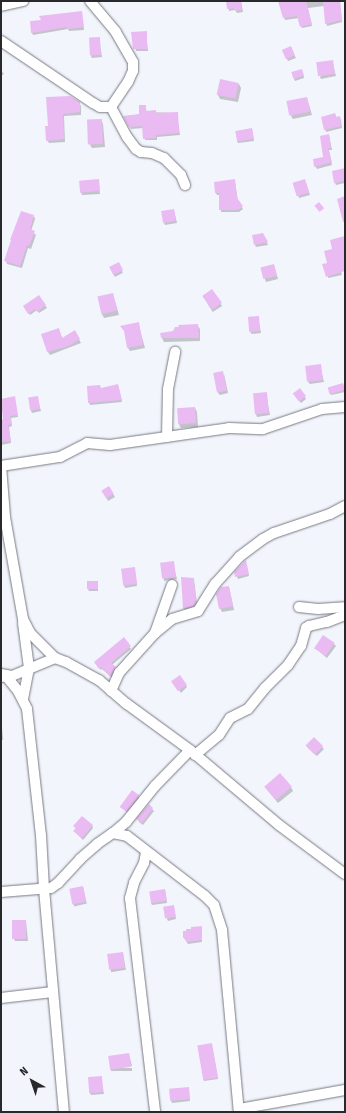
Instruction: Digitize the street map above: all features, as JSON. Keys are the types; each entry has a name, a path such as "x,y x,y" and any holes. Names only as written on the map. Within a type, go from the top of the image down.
{"street":[{"path":"1,6 23,1"},
{"path":"90,1 116,32 133,62 133,71 128,82 111,107"},
{"path":"1,41 93,103 100,107 111,107"},
{"path":"111,107 127,137 136,149 141,152 152,153 164,158 180,175 185,185"},
{"path":"167,437 168,389 175,352"},
{"path":"23,698 28,668 23,619 5,517 1,466 60,457 87,443 110,445 229,428 264,429 322,409 345,407"},
{"path":"111,691 123,667 155,633 172,619 198,611 215,584 239,557 263,539 274,533 330,514 345,506"},
{"path":"155,633 172,585"},
{"path":"309,626 299,607 345,607"},
{"path":"1,892 44,889 55,886 97,844 114,833 126,822 151,791 193,753 219,735 230,718 248,709 297,653 304,631 309,626 327,622 345,615"},
{"path":"23,619 30,633 55,658 66,662 99,680 111,691 193,753 279,825 345,874"},
{"path":"3,675 12,676 28,668 55,658"},
{"path":"3,675 23,698 27,709 41,835 44,889 64,1112"},
{"path":"114,833 127,836 205,896 214,905 222,930 239,1111 345,1090"},
{"path":"146,852 144,863 134,882 130,898 155,1112"},
{"path":"1,998 53,992"}],"building":[{"path":"226,1 241,1 242,10 235,11 234,8 227,9"},
{"path":"278,1 306,1 312,24 300,27 297,16 283,18"},
{"path":"323,1 340,1 342,20 325,24"},
{"path":"82,11 84,27 67,29 66,27 31,33 30,21 41,20 39,16"},
{"path":"147,31 147,49 133,49 131,32"},
{"path":"100,37 101,55 90,56 89,38"},
{"path":"291,46 295,55 286,59 282,50"},
{"path":"333,60 335,74 318,76 316,62"},
{"path":"302,69 304,76 293,79 291,72"},
{"path":"220,79 239,83 235,99 217,95"},
{"path":"70,96 80,102 80,112 63,114 64,139 46,141 45,126 48,126 46,97"},
{"path":"307,97 310,112 289,116 286,101"},
{"path":"139,105 146,105 146,111 156,110 156,113 178,112 179,133 156,135 156,138 143,139 142,126 129,127 123,116 139,114"},
{"path":"335,113 336,117 340,116 341,126 324,130 321,117"},
{"path":"102,119 103,144 88,145 87,120"},
{"path":"252,128 254,139 237,142 235,131"},
{"path":"329,134 331,148 328,148 332,162 314,167 313,159 323,157 320,136"},
{"path":"345,168 345,181 334,183 332,171"},
{"path":"99,179 100,191 80,193 79,181"},
{"path":"235,179 237,198 243,206 238,210 219,210 219,193 215,193 214,182"},
{"path":"305,179 309,192 297,196 293,183"},
{"path":"345,196 345,222 343,222 337,199"},
{"path":"319,202 324,208 320,212 314,206"},
{"path":"174,209 176,221 163,223 161,211"},
{"path":"21,211 34,215 30,229 35,231 29,246 27,245 20,266 4,261"},
{"path":"263,233 268,242 254,245 252,235"},
{"path":"345,236 345,271 326,277 322,264 327,263 324,251 332,249 330,240"},
{"path":"119,262 123,270 113,275 109,267"},
{"path":"274,264 277,276 263,279 260,267"},
{"path":"212,289 222,303 212,310 202,296"},
{"path":"113,293 117,311 101,314 97,297"},
{"path":"39,295 46,305 37,312 35,309 28,314 23,306"},
{"path":"259,316 260,331 249,332 248,317"},
{"path":"139,322 143,345 127,348 124,331 120,326"},
{"path":"198,324 199,338 161,338 160,333 173,331 175,327 179,327 178,325"},
{"path":"59,328 62,338 75,330 80,339 69,346 47,352 41,334"},
{"path":"321,364 323,380 307,382 305,366"},
{"path":"223,371 227,391 217,393 213,373"},
{"path":"343,383 345,390 330,394 328,387"},
{"path":"118,384 122,400 88,403 87,386 100,385 101,388"},
{"path":"300,388 306,396 299,401 293,393"},
{"path":"267,392 269,413 255,414 253,393"},
{"path":"15,396 18,415 10,416 12,424 8,425 11,441 1,442 1,420 3,419 1,399"},
{"path":"38,396 40,409 30,410 28,398"},
{"path":"195,407 196,423 178,424 177,408"},
{"path":"109,486 114,494 106,498 101,491"},
{"path":"246,560 249,574 235,577 234,572"},
{"path":"174,561 176,577 162,579 160,563"},
{"path":"135,567 137,584 123,586 121,569"},
{"path":"181,577 194,578 196,602 194,606 183,609"},
{"path":"87,581 98,581 98,589 87,589"},
{"path":"229,586 233,606 219,609 216,594 221,587"},
{"path":"323,635 335,643 326,656 314,648"},
{"path":"124,637 131,646 111,663 116,667 110,676 101,667 99,669 94,662"},
{"path":"180,675 187,685 178,691 171,681"},
{"path":"314,737 323,746 315,755 306,745"},
{"path":"280,773 292,787 276,800 264,787"},
{"path":"132,790 139,795 127,812 120,807"},
{"path":"149,804 153,808 142,823 136,819"},
{"path":"82,816 93,825 82,838 73,831 76,828 73,826"},
{"path":"83,886 86,902 72,904 69,889"},
{"path":"165,889 167,901 151,903 149,892"},
{"path":"174,905 176,917 165,919 163,907"},
{"path":"12,920 26,920 26,939 12,939"},
{"path":"202,926 202,940 186,942 186,938 183,938 183,931 186,931 186,929 191,929 191,927"},
{"path":"123,952 125,968 109,970 107,954"},
{"path":"212,1043 218,1077 203,1080 197,1046"},
{"path":"129,1053 131,1067 110,1070 108,1056"},
{"path":"102,1076 103,1092 89,1093 88,1077"},
{"path":"189,1087 190,1099 170,1101 169,1089"}]}
